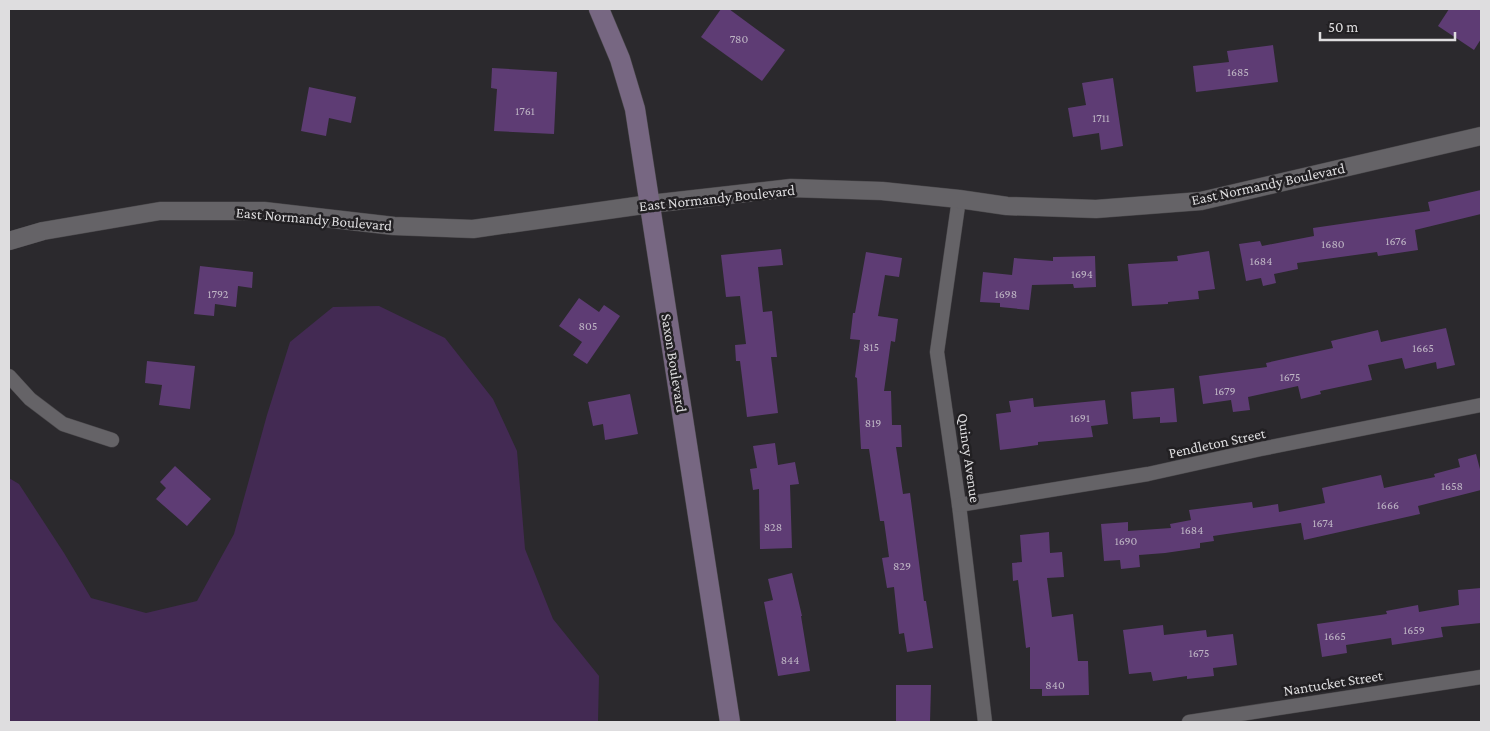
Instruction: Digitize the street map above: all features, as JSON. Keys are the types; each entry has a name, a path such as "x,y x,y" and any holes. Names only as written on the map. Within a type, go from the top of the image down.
{"main road":[{"name":"Saxon Boulevard","path":"599,9 620,59 635,109 730,722"}],"street":[{"name":"East Normandy Boulevard","path":"9,241 43,230 160,212 264,211 394,226 473,229 650,204 790,188 882,191 1007,206 1096,209 1201,201 1481,136"},
{"name":"Quincy Avenue","path":"959,199 937,352 959,505 985,722"},
{"path":"9,376 30,399 63,424 112,440"},
{"name":"Pendleton Street","path":"959,505 1148,474 1261,449 1481,405"},
{"name":"Nantucket Street","path":"1189,722 1481,677"}],"shaded area":[{"path":"379,306 445,338 493,399 517,451 525,549 553,619 599,676 598,722 9,722 9,478 19,484 91,598 146,613 197,601 234,534 267,415 290,342 333,307"}],"building":[{"path":"721,9 729,9 785,50 762,81 701,37"},
{"path":"1449,9 1481,9 1481,39 1474,50 1438,26"},
{"path":"1273,45 1278,82 1196,92 1193,66 1229,62 1227,51"},
{"path":"492,68 557,72 554,134 494,131 497,89 491,88"},
{"path":"1113,78 1123,146 1101,150 1099,133 1073,137 1068,108 1086,105 1082,83"},
{"path":"309,87 356,97 351,123 329,118 326,136 301,131"},
{"path":"1481,190 1481,214 1415,230 1418,250 1378,256 1377,252 1297,263 1298,269 1274,274 1276,283 1263,286 1261,278 1246,281 1239,244 1260,241 1262,246 1314,236 1313,228 1430,211 1428,202"},
{"path":"781,249 783,265 758,267 763,312 772,311 777,357 771,357 778,413 747,417 740,361 736,361 735,345 746,344 740,296 726,297 721,255"},
{"path":"1209,251 1215,289 1198,291 1199,299 1168,302 1168,304 1132,306 1128,264 1178,261 1177,256"},
{"path":"866,252 902,258 899,277 885,275 878,316 898,319 895,342 891,341 884,391 891,391 892,425 901,425 902,447 896,447 903,494 910,493 924,601 926,601 933,648 907,652 904,633 899,634 894,587 887,588 882,558 889,557 884,521 880,521 869,449 861,449 857,378 855,377 860,340 850,339 853,313 855,313"},
{"path":"1095,256 1096,287 1074,288 1073,284 1032,285 1029,310 1000,307 1000,303 980,302 983,272 1012,275 1014,258 1053,261 1053,257"},
{"path":"200,266 253,272 252,288 238,286 236,307 215,304 214,316 194,314"},
{"path":"579,298 599,312 604,305 620,316 587,364 573,355 582,342 559,326"},
{"path":"1446,328 1455,365 1437,369 1436,362 1405,369 1402,358 1368,365 1372,380 1320,391 1321,394 1301,399 1298,386 1248,397 1250,410 1233,412 1231,400 1203,404 1199,376 1267,367 1266,363 1333,348 1331,341 1378,330 1381,342"},
{"path":"147,361 195,366 190,409 159,405 162,385 145,383"},
{"path":"1174,388 1177,422 1160,423 1160,417 1133,419 1131,392"},
{"path":"630,394 638,434 605,440 603,424 593,426 588,402"},
{"path":"1033,398 1034,407 1105,400 1108,424 1091,426 1093,437 1038,442 1038,445 1000,450 996,414 1011,412 1009,401"},
{"path":"775,443 778,465 795,462 799,484 790,485 792,548 760,549 759,489 753,490 750,469 757,468 753,446"},
{"path":"1476,454 1481,473 1481,490 1418,506 1420,514 1304,540 1301,523 1213,536 1214,541 1200,543 1200,548 1139,555 1140,567 1121,569 1120,560 1104,561 1101,524 1128,522 1128,531 1171,528 1170,524 1191,520 1189,510 1252,502 1253,508 1278,504 1279,512 1325,503 1322,488 1381,475 1384,488 1435,477 1434,474 1460,467 1458,459"},
{"path":"175,466 211,499 187,526 156,499 166,488 160,482"},
{"path":"1049,532 1050,553 1062,552 1064,577 1047,578 1052,617 1073,614 1078,661 1088,661 1089,695 1042,696 1042,689 1030,689 1030,647 1026,648 1018,580 1013,581 1012,563 1022,562 1020,535"},
{"path":"792,573 802,616 810,671 778,676 764,602 773,600 768,579"},
{"path":"1481,588 1481,623 1441,627 1443,637 1392,645 1391,638 1346,645 1347,653 1322,657 1317,624 1387,614 1386,611 1418,605 1419,612 1459,605 1458,590"},
{"path":"1163,625 1164,635 1206,630 1207,637 1233,634 1237,665 1213,668 1214,676 1187,679 1187,676 1153,681 1151,672 1129,674 1123,630"},
{"path":"896,685 931,685 930,722 896,722"}]}
